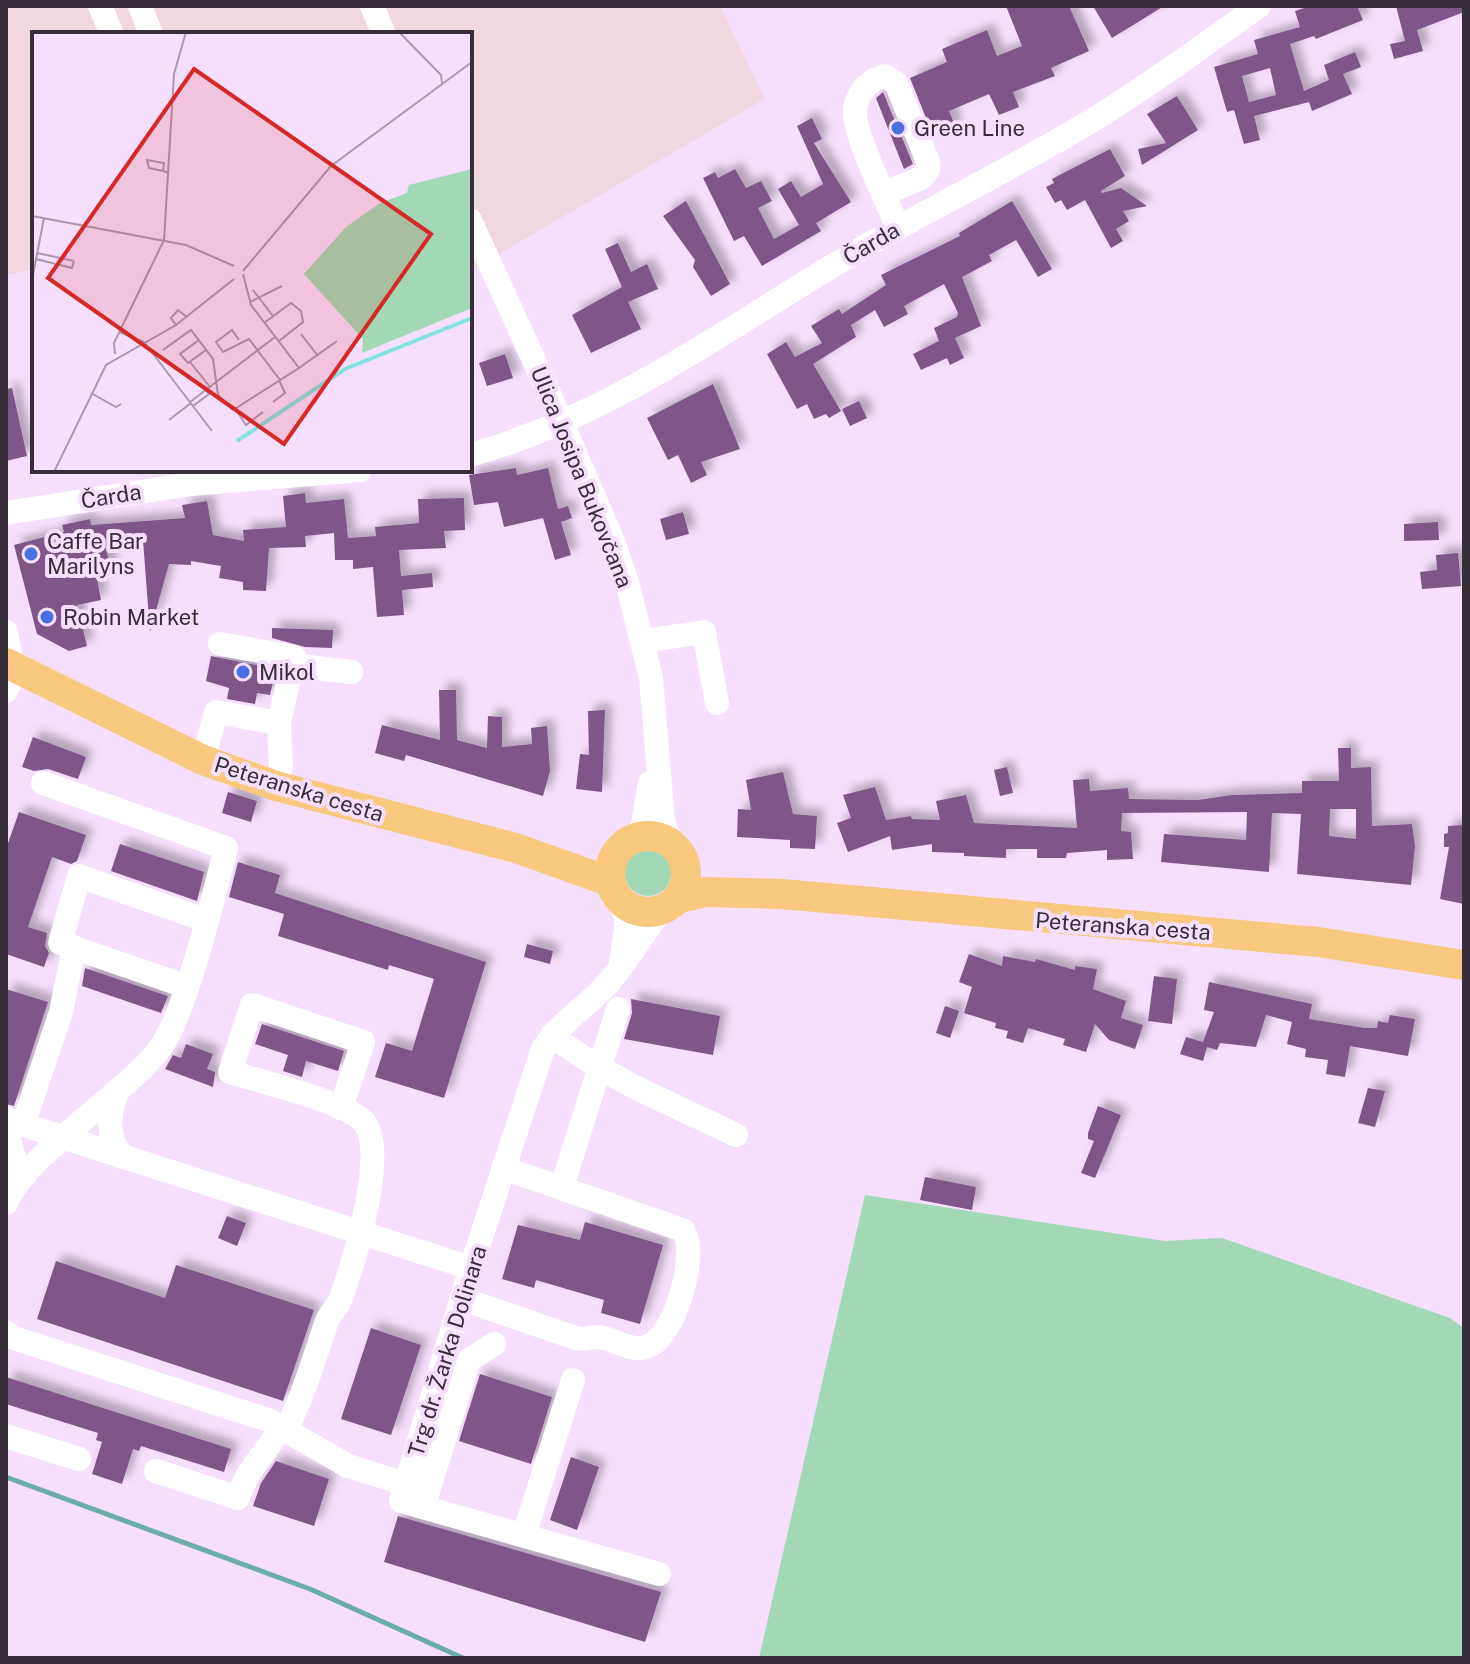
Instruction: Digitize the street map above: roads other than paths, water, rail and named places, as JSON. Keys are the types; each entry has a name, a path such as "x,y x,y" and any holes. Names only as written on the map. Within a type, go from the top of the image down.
{"main road":[{"name":"Peteranska cesta","path":"10,672 203,760 276,786 516,848 616,891"},
{"path":"660,837 677,851 686,880 670,904 641,911 616,891 626,845 660,837"},
{"name":"Peteranska cesta","path":"516,848 580,854 626,845"},
{"name":"Peteranska cesta","path":"677,851 709,876 782,894"},
{"name":"Peteranska cesta","path":"670,904 705,892 782,894 1318,942 1464,965"}],"street":[{"path":"100,6 111,32"},
{"path":"140,6 150,32"},
{"path":"372,6 383,32"},
{"name":"Čarda","path":"472,454 561,424 656,376 898,227 1105,113 1259,6"},
{"path":"884,193 920,179 928,170 928,162 893,79 880,77 868,85 859,97 854,116 884,193 898,227"},
{"name":"Ulica Josipa Bukovčana","path":"472,224 613,541 651,678 663,821 677,851"},
{"name":"Čarda","path":"6,513 191,484 336,472"},
{"path":"6,632 10,672"},
{"path":"643,641 704,632 717,703"},
{"path":"220,644 294,657 279,723 281,766 276,786"},
{"path":"292,665 351,672"},
{"path":"203,760 216,712 279,723"},
{"name":"Ulica Josipa Bukovčana","path":"626,845 643,824 657,745"},
{"path":"8,1198 162,1046 185,986 226,848 43,783"},
{"path":"185,986 60,943 79,876 205,920"},
{"path":"616,891 627,923 618,972"},
{"name":"Trg dr. Žarka Dolinara","path":"6,1332 14,1338 268,1420 348,1466 406,1484 455,1323 470,1302 471,1268 533,1073 552,1035 618,972 670,904"},
{"path":"8,1198 14,1158 12,1124 65,1001 74,947"},
{"path":"156,1471 238,1498 256,1458 271,1445 306,1390 329,1317 341,1300 360,1235 375,1149 368,1127 341,1108 230,1072 252,1005 363,1042 341,1108"},
{"path":"562,1187 618,1009"},
{"path":"552,1035 600,1069 736,1135"},
{"path":"117,1091 109,1122 110,1136 123,1157"},
{"path":"12,1124 66,1138 360,1235 471,1268"},
{"path":"470,1302 579,1339 598,1337 645,1348 664,1334 678,1304 689,1259 686,1234 675,1225 503,1168"},
{"path":"470,1302 494,1344"},
{"path":"455,1323 483,1335 494,1344"},
{"path":"423,1507 469,1360 494,1344"},
{"path":"524,1535 573,1380"},
{"path":"6,1436 79,1459"},
{"path":"406,1484 401,1501 659,1574"}],"waterway":[{"path":"6,1477 310,1589 463,1658"}],"place":[{"name":"Green Line","path":"898,128"},
{"name":"Caffe Bar Marilyns","path":"31,554"},
{"name":"Robin Market","path":"47,617"},
{"name":"Mikol","path":"243,672"}]}
